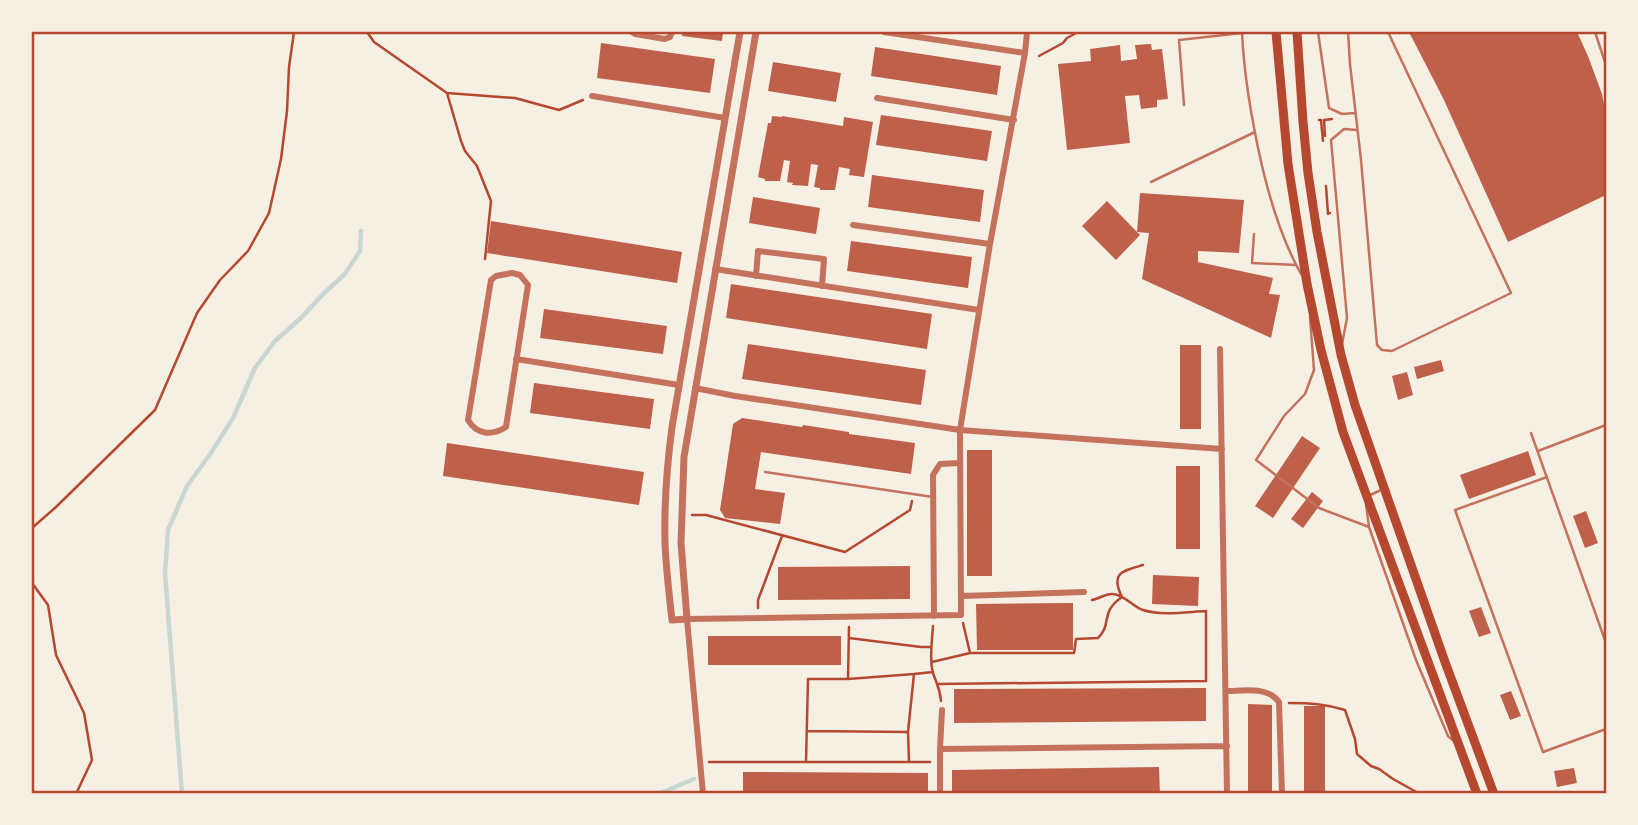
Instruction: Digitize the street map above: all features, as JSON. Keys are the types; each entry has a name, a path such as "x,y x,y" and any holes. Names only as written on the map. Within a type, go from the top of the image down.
{"main road":[{"path":"1276,32 1288,164 1307,284 1321,350 1343,432 1477,793"},
{"path":"1297,32 1308,173 1341,355 1355,405 1494,793"}],"street":[{"path":"632,32 665,39 670,37 672,32"},
{"path":"740,32 667,466 665,543 671,620 961,615 960,430 1027,32"},
{"path":"703,793 681,542 684,457 756,32"},
{"path":"884,32 1025,53"},
{"path":"592,96 726,118"},
{"path":"877,98 1014,120"},
{"path":"853,225 990,244"},
{"path":"757,276 758,251 824,259 822,286"},
{"path":"715,269 979,310"},
{"path":"512,273 520,275 528,285 516,359 506,427 491,433 475,429 468,420 491,280 496,276 512,273"},
{"path":"1220,349 1227,793"},
{"path":"516,359 960,430 1222,449"},
{"path":"934,616 933,474 940,464 960,463"},
{"path":"961,596 1084,592"},
{"path":"1226,691 1264,692 1279,702 1282,793"},
{"path":"940,793 942,710"},
{"path":"940,748 1227,747"}],"lane":[{"path":"1184,105 1179,40 1242,32 1246,84 1269,194 1282,237 1307,284 1314,370 1305,394 1284,416 1256,460 1319,508 1369,527"},
{"path":"1318,32 1329,108 1342,114 1355,113"},
{"path":"1348,32 1377,345 1382,350 1392,351 1511,293 1388,32"},
{"path":"1595,32 1606,65"},
{"path":"1341,355 1347,318 1331,140 1344,130 1357,130"},
{"path":"1151,182 1255,132"},
{"path":"1254,234 1252,264 1296,265"},
{"path":"1537,451 1606,425"},
{"path":"1531,433 1606,643"},
{"path":"765,472 933,497"},
{"path":"1546,477 1455,510 1542,752 1606,729"},
{"path":"1385,489 1366,496 1369,527 1434,705 1448,736 1458,745"}],"path":[{"path":"32,528 155,410 197,313 220,280 248,251 269,213 281,159 294,32"},
{"path":"367,32 374,42 447,93 515,98 559,110 592,96"},
{"path":"1039,56 1079,32"},
{"path":"447,93 461,141 477,166 491,201 485,259"},
{"path":"690,515 706,515 845,552 910,510 912,494"},
{"path":"758,618 758,600 782,536"},
{"path":"1122,597 1117,587 1119,575 1125,570 1143,565"},
{"path":"32,583 48,605 55,655 84,713 92,760 76,793"},
{"path":"938,684 1206,681 1206,611 1148,611 1139,609 1114,594 1090,600 1084,592"},
{"path":"932,662 971,653 1074,653 1076,639 1098,638 1103,633 1108,610 1122,597"},
{"path":"961,615 971,653"},
{"path":"934,616 932,662 940,688 942,710"},
{"path":"848,679 849,617"},
{"path":"849,639 931,647"},
{"path":"806,762 808,679 848,679 933,672"},
{"path":"909,762 908,732 914,674"},
{"path":"1279,702 1324,704 1345,710 1357,754 1371,766 1420,793"},
{"path":"807,732 908,732"},
{"path":"700,762 940,762"}],"building":[{"path":"683,32 723,32 722,41 682,36"},
{"path":"1409,32 1577,32 1602,94 1606,114 1606,195 1508,242 1443,98"},
{"path":"601,43 715,59 710,93 597,78"},
{"path":"1151,44 1152,50 1162,49 1168,99 1157,100 1157,107 1141,109 1139,95 1125,96 1130,143 1067,150 1058,64 1091,61 1090,49 1120,45 1121,61 1137,59 1135,45"},
{"path":"875,47 1001,66 997,95 871,76"},
{"path":"773,62 841,73 836,102 768,91"},
{"path":"881,115 992,131 987,161 876,145"},
{"path":"772,116 843,126 844,117 873,122 864,177 849,175 850,169 839,167 835,190 820,190 814,187 818,165 811,164 808,186 792,185 793,183 787,182 790,161 784,160 780,181 765,181 758,177 768,123 771,123"},
{"path":"872,175 984,190 980,222 868,207"},
{"path":"1140,193 1244,200 1239,253 1198,251 1198,262 1273,278 1269,294 1280,295 1271,338 1142,279 1149,233 1137,232"},
{"path":"753,197 820,208 816,234 749,223"},
{"path":"1107,201 1140,235 1116,260 1082,226"},
{"path":"491,221 682,252 677,283 487,253"},
{"path":"851,241 972,257 968,288 847,271"},
{"path":"731,284 932,314 927,349 726,318"},
{"path":"544,309 667,326 663,354 540,338"},
{"path":"748,344 926,370 921,405 742,379"},
{"path":"1180,345 1201,345 1201,429 1180,429"},
{"path":"1441,360 1444,371 1417,379 1414,367"},
{"path":"1407,372 1413,395 1398,400 1392,376"},
{"path":"534,383 654,399 650,429 530,413"},
{"path":"742,418 915,443 911,474 761,452 755,489 785,493 780,524 725,518 720,510 733,424"},
{"path":"1302,436 1320,448 1273,518 1255,506"},
{"path":"447,443 644,472 639,505 443,476"},
{"path":"967,450 992,450 992,576 967,576"},
{"path":"1528,451 1536,475 1469,499 1460,475"},
{"path":"1176,466 1200,466 1200,549 1176,549"},
{"path":"1312,492 1323,501 1303,528 1291,519"},
{"path":"1586,511 1598,543 1585,548 1573,516"},
{"path":"910,566 910,599 778,600 778,567"},
{"path":"1153,575 1199,577 1198,606 1152,604"},
{"path":"1073,603 1073,650 977,650 976,604"},
{"path":"1481,607 1491,633 1479,637 1469,611"},
{"path":"708,636 841,636 841,665 708,665"},
{"path":"1206,688 1206,721 954,723 954,689"},
{"path":"1511,691 1521,716 1510,720 1500,695"},
{"path":"1248,704 1272,705 1272,794 1248,794"},
{"path":"1304,706 1325,706 1325,794 1304,794"},
{"path":"1159,767 1160,794 952,794 952,770"},
{"path":"1574,768 1577,783 1557,787 1554,771"},
{"path":"743,772 928,773 928,794 743,794"}],"waterway":[{"path":"182,794 165,573 168,530 187,486 233,418 255,368 275,341 344,275 360,251 361,231"},
{"path":"658,794 694,779"}]}
